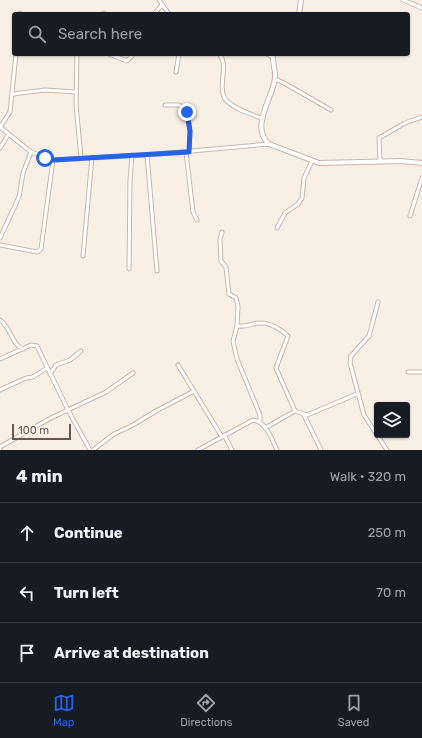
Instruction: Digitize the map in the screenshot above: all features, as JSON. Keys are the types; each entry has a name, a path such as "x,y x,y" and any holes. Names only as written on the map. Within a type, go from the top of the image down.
{"street":[{"path":"159,0 167,12"},
{"path":"299,12 301,0"},
{"path":"403,0 422,8"},
{"path":"156,12 162,5"},
{"path":"16,56 10,112 0,127 8,135 31,152 45,158 53,160 147,155 269,144 312,161 331,164 408,161 422,163"},
{"path":"77,56 76,92 81,158"},
{"path":"114,56 127,61 130,60 133,56"},
{"path":"176,72 179,56"},
{"path":"221,56 223,59 223,93 226,99 234,105 263,119"},
{"path":"269,144 262,135 261,128 275,79 272,56"},
{"path":"275,79 331,110"},
{"path":"13,94 45,90 76,92"},
{"path":"164,105 179,105 186,109 190,125 188,152 193,212 198,220"},
{"path":"380,162 379,138 405,123 422,117"},
{"path":"0,148 8,135"},
{"path":"0,238 19,197 23,173 31,152"},
{"path":"129,269 130,180 132,155"},
{"path":"147,155 157,271"},
{"path":"83,256 92,157"},
{"path":"0,244 37,252 41,249 53,160"},
{"path":"277,228 285,213 298,204 302,198 304,178 312,161"},
{"path":"410,216 422,178"},
{"path":"222,232 220,239 220,261 226,267 230,295 234,296 237,302 237,326 233,341 235,350 260,415 260,422"},
{"path":"378,302 367,341 350,360 357,394 364,416 387,450"},
{"path":"0,320 6,326 17,345 23,349"},
{"path":"237,326 245,327 257,323 265,323 274,326 288,336 276,368 295,411 304,415 321,450"},
{"path":"0,359 35,345 90,450"},
{"path":"50,374 56,365 70,360 81,351"},
{"path":"178,365 232,450"},
{"path":"0,390 26,378 33,377 47,368"},
{"path":"408,372 422,372"},
{"path":"0,449 68,410 106,392 133,373"},
{"path":"93,450 114,434 133,425 156,410 194,391"},
{"path":"304,415 357,394"},
{"path":"265,428 295,411"},
{"path":"198,450 253,420 260,422 265,428 277,450"}],"route":[{"path":"45,158 53,160 189,152 190,125 187,112"}]}
